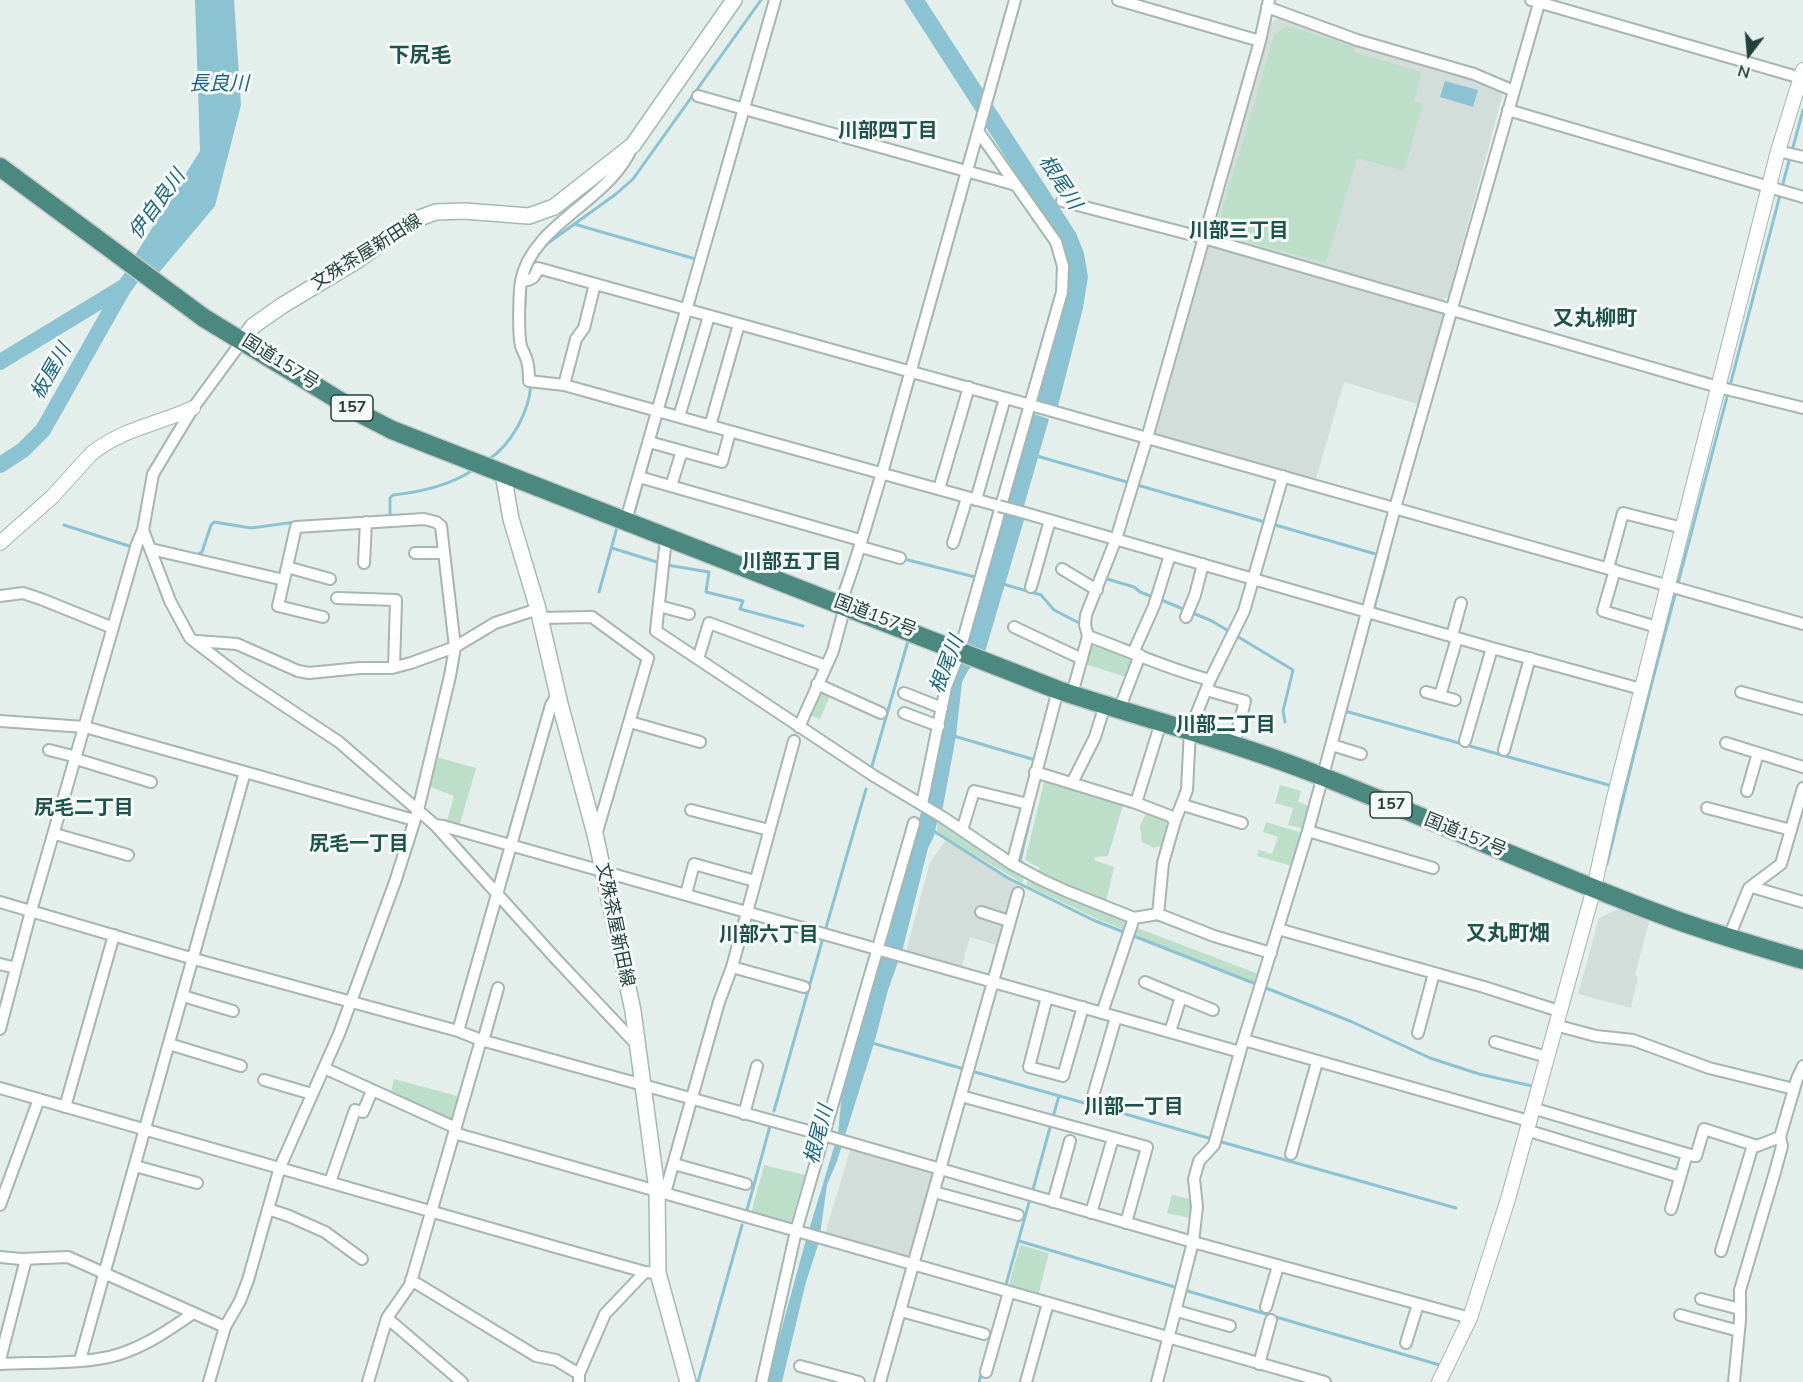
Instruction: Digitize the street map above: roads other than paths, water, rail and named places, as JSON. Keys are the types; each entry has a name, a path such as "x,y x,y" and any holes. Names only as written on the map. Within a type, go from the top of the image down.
{"highway":[{"name":"国道157号","path":"0,167 204,318 363,415 392,430 1065,692 1234,743 1322,776 1667,917 1803,960"}],"main road":[{"name":"文殊茶屋新田線","path":"239,338 276,310 358,260 411,221 436,212 464,211 529,216 545,211 576,190 633,145 734,0"},
{"name":"文殊茶屋新田線","path":"503,474 511,519 539,614 557,695 596,838 633,1011 661,1192 652,1273 688,1382"}],"street":[{"path":"623,519 639,477 775,0"},
{"path":"799,727 832,651 860,544 1015,0"},
{"path":"1118,0 1260,41"},
{"path":"1157,1382 1193,1242 1197,1207 1194,1179 1199,1161 1214,1145 1308,831 1395,508 1453,310 1537,1 1802,74 1768,188 1641,689 1594,888 1504,1210 1470,1318 1439,1382"},
{"path":"1012,864 1035,772 1065,692 1082,659 1088,636 1085,626 1086,615 1116,539 1147,438 1260,41 1268,3 1357,40 1474,74 1514,91"},
{"path":"698,96 1016,185"},
{"path":"1508,110 1803,197"},
{"path":"922,804 949,678 968,654 981,578 1032,405 1064,279 1056,242 979,128"},
{"path":"633,145 627,160 608,184 560,223 537,248 530,260 521,281 519,330 521,347 528,364 529,381 564,385 882,473 1641,689"},
{"path":"1778,151 1803,157"},
{"path":"1062,201 1204,238 1718,387 1803,408"},
{"path":"521,281 531,280 538,268 969,387 1803,624"},
{"path":"564,385 576,339 584,328 595,284"},
{"path":"679,417 709,316"},
{"path":"710,426 739,324"},
{"path":"0,1029 31,911 137,544 144,530 153,474 239,338"},
{"path":"939,489 969,387"},
{"path":"953,543 971,499 1005,398"},
{"path":"0,543 32,516 91,453 103,444 133,429 193,408"},
{"path":"649,442 722,462 730,432"},
{"path":"671,486 682,451"},
{"path":"1158,914 1163,863 1175,821 1183,805 1189,777 1190,730 1208,685 1244,611 1283,476"},
{"path":"639,477 900,558"},
{"path":"1657,627 1603,611 1623,513 1683,528"},
{"path":"209,1382 225,1327 240,1301 248,1280 280,1167 350,1003 416,815 455,647 441,526 424,519 296,527 278,606 323,617"},
{"path":"1031,587 1050,520"},
{"path":"364,563 366,522"},
{"path":"144,530 170,601 190,638 197,641 241,677 339,742 416,815"},
{"path":"666,537 656,631 799,727 1012,864 1066,891 1134,918 1158,914 1214,936 1271,953"},
{"path":"151,550 284,580"},
{"path":"415,553 444,554"},
{"path":"1072,783 1112,708 1137,654 1170,555"},
{"path":"1186,616 1195,595 1203,564"},
{"path":"287,567 330,579"},
{"path":"1062,568 1097,590"},
{"path":"0,596 23,593 113,628"},
{"path":"337,598 396,600 394,667"},
{"path":"1440,696 1461,603"},
{"path":"659,606 689,614"},
{"path":"197,641 237,644 298,671 309,673 394,667 411,663 455,647 495,623 539,614 592,617 648,658 596,838"},
{"path":"699,659 709,623 826,666"},
{"path":"1014,627 1082,659"},
{"path":"1088,636 1137,654 1245,701 1234,743"},
{"path":"1466,741 1468,717 1492,648"},
{"path":"1504,750 1530,658"},
{"path":"817,684 881,713"},
{"path":"1426,692 1455,700"},
{"path":"1742,692 1803,709"},
{"path":"904,693 942,708"},
{"path":"458,1031 551,705 557,695"},
{"path":"904,712 939,726"},
{"path":"0,721 85,727 245,772 416,815 435,825 638,1046"},
{"path":"630,722 700,742"},
{"path":"1136,803 1161,722"},
{"path":"1509,731 1521,734"},
{"path":"661,1192 674,1164 719,1002 732,967 794,741"},
{"path":"1726,743 1803,767"},
{"path":"1332,746 1361,754"},
{"path":"49,750 151,782"},
{"path":"1747,791 1758,753"},
{"path":"80,1360 245,772"},
{"path":"1035,772 1136,803 1170,816 1175,821"},
{"path":"962,830 974,791 1028,804"},
{"path":"1729,937 1752,886 1781,864 1796,830 1802,792"},
{"path":"1183,805 1242,823"},
{"path":"1707,808 1796,830"},
{"path":"691,810 769,830"},
{"path":"762,1382 914,823"},
{"path":"435,825 1240,1052"},
{"path":"1308,831 1434,867"},
{"path":"55,834 129,855"},
{"path":"686,894 694,864 754,881"},
{"path":"1752,886 1803,902"},
{"path":"880,1382 1018,893"},
{"path":"0,902 350,1003 458,1031 482,1041 1470,1318"},
{"path":"981,912 1009,921"},
{"path":"1102,1013 1134,918"},
{"path":"1278,929 1559,1011"},
{"path":"65,1107 114,935"},
{"path":"0,964 16,968"},
{"path":"732,967 804,987"},
{"path":"1418,1033 1434,973"},
{"path":"1145,982 1213,1010"},
{"path":"368,1382 387,1317 410,1285 498,987"},
{"path":"183,996 233,1011"},
{"path":"1047,997 1029,1067 1063,1076 1083,1007"},
{"path":"1170,1032 1181,997"},
{"path":"1091,1103 1116,1017"},
{"path":"1555,1025 1596,1036 1633,1040 1709,1068 1794,1089"},
{"path":"1244,1040 1529,1120 1696,1156 1704,1129 1753,1145 1760,1145 1780,1137"},
{"path":"1495,1042 1547,1056"},
{"path":"169,1044 241,1065"},
{"path":"1291,1154 1317,1062"},
{"path":"744,1113 758,1066"},
{"path":"324,1068 455,1131 1048,1304 1170,1336 1310,1380 1325,1382"},
{"path":"1734,1382 1740,1290 1782,1146 1780,1137 1794,1089 1803,1069"},
{"path":"264,1080 312,1094"},
{"path":"0,1088 652,1273"},
{"path":"330,1182 355,1110 363,1112 372,1091"},
{"path":"961,1096 1147,1147 1126,1223"},
{"path":"0,1205 39,1099"},
{"path":"1529,1120 1680,1177"},
{"path":"1091,1213 1113,1138"},
{"path":"1053,1202 1070,1141"},
{"path":"1721,1251 1753,1145"},
{"path":"1671,1209 1687,1154"},
{"path":"674,1164 746,1184"},
{"path":"135,1166 197,1183"},
{"path":"934,1192 1018,1215"},
{"path":"268,1209 325,1232 362,1259"},
{"path":"0,1257 26,1259 68,1257 225,1327"},
{"path":"26,1259 0,1362 80,1360 120,1354 157,1338 192,1314"},
{"path":"1266,1307 1278,1266"},
{"path":"411,1280 536,1356 556,1360 579,1378 605,1314 652,1273"},
{"path":"986,1372 1009,1292"},
{"path":"1701,1299 1740,1309"},
{"path":"1026,1382 1048,1304"},
{"path":"1406,1343 1418,1304"},
{"path":"901,1311 984,1334"},
{"path":"1176,1311 1230,1326"},
{"path":"1680,1315 1739,1331"},
{"path":"387,1317 462,1382"},
{"path":"1259,1364 1271,1320"},
{"path":"800,1366 860,1382"}],"water":[{"name":"長良川","path":"195,0 234,0 241,105 215,206 157,275 134,257 200,151"},
{"path":"904,0 925,0 1076,233 1084,253 1088,277 1083,308 1058,406 1035,400 1066,296 1062,245"},
{"path":"1445,81 1478,90 1473,107 1440,97"},
{"path":"1034,414 1049,419 1024,506 1008,502"},
{"path":"1004,514 1024,520 985,652 964,646"},
{"path":"960,659 975,664 969,669 962,682 956,736 942,812 925,803 948,688"},
{"path":"922,809 938,818 934,836 928,848 903,948 888,990 875,1040 837,1161 827,1185 819,1242 806,1282 782,1382 767,1382 838,1134 843,1080"}],"waterway":[{"path":"544,246 633,179 761,0"},
{"path":"1792,151 1803,110"},
{"path":"1607,864 1649,694 1790,157"},
{"path":"574,224 699,260"},
{"name":"伊自良川","path":"0,362 125,286 145,259"},
{"path":"524,319 526,284"},
{"name":"板屋川","path":"0,465 23,450 43,430 124,287"},
{"path":"631,515 634,513 696,295"},
{"path":"488,460 505,445 518,427 527,405 531,384"},
{"path":"1037,456 1379,555"},
{"path":"386,516 390,516 390,498 393,495 434,487 464,476 473,470"},
{"path":"196,555 202,552 214,522 251,528 296,522"},
{"path":"599,592 618,524"},
{"path":"64,525 132,547"},
{"path":"612,548 660,563"},
{"path":"1377,609 1374,608 1388,557 1386,557"},
{"path":"908,560 979,578"},
{"path":"667,565 709,572 706,592 743,601 740,609 803,626"},
{"path":"1104,578 1134,587 1153,597"},
{"path":"1003,584 1041,595 1054,610 1083,625"},
{"path":"1159,599 1212,621 1293,670 1283,711 1285,722"},
{"path":"1364,644 1370,620 1375,618"},
{"path":"872,766 908,641 914,643"},
{"path":"1345,711 1612,786"},
{"path":"954,736 1035,760"},
{"path":"825,931 866,789"},
{"path":"1025,865 1020,861 1033,806"},
{"path":"932,830 1008,878 1093,920 1350,1021 1430,1058 1479,1074 1532,1086"},
{"path":"1155,919 1182,929"},
{"path":"774,1111 823,938"},
{"path":"872,1043 1088,1104"},
{"path":"1053,1117 1059,1096"},
{"path":"1094,1105 1212,1139"},
{"path":"1032,1193 1051,1124"},
{"path":"747,1210 770,1126"},
{"path":"1218,1141 1456,1208"},
{"path":"1005,1288 1030,1199"},
{"path":"698,1382 742,1225"},
{"path":"1019,1241 1178,1288"},
{"path":"1184,1290 1443,1366"},
{"path":"979,1382 982,1372"}],"district":[{"name":"下尻毛","path":"420,57"},
{"name":"川部四丁目","path":"888,132"},
{"name":"川部三丁目","path":"1239,232"},
{"name":"又丸柳町","path":"1595,320"},
{"name":"川部五丁目","path":"792,563"},
{"name":"川部二丁目","path":"1226,726"},
{"name":"尻毛二丁目","path":"84,809"},
{"name":"尻毛一丁目","path":"359,845"},
{"name":"又丸町畑","path":"1508,935"},
{"name":"川部六丁目","path":"769,936"},
{"name":"川部一丁目","path":"1134,1108"}],"water label":[{"name":"根尾川","path":"1059,183"},
{"name":"根尾川","path":"948,665"},
{"name":"根尾川","path":"820,1135"}]}
